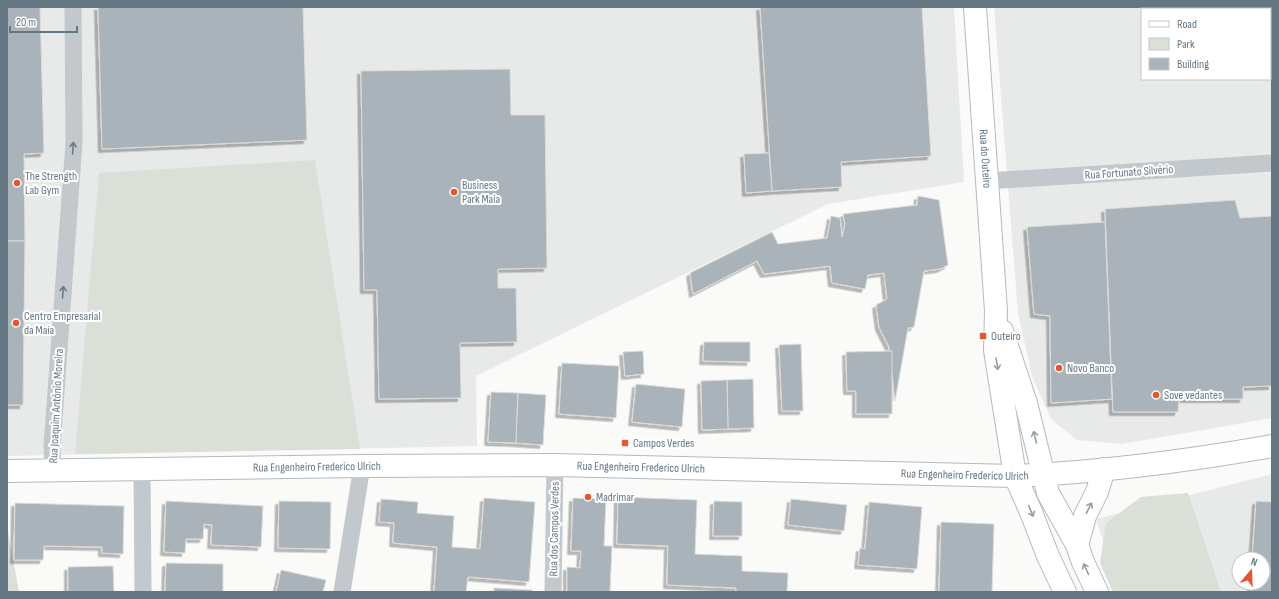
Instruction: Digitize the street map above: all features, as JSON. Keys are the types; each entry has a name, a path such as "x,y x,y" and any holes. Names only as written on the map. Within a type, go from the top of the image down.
{"main road":[{"name":"Rua do Outeiro","path":"974,7 996,311 995,350 1015,476 1048,556 1065,592"},
{"name":"Rua do Outeiro","path":"996,311 1024,397 1048,493 1077,545 1097,592"},
{"name":"Rua Engenheiro Frederico Ulrich","path":"7,471 555,465 1015,476 1044,475 1104,469 1221,455 1272,446"},
{"path":"1077,545 1085,516 1097,492 1104,469"}],"street":[{"name":"Rua Joaquim António Moreira","path":"53,470 52,447 74,142 73,7"},
{"name":"Rua Fortunato Silvério","path":"987,181 1272,163"},
{"name":"Rua dos Campos Verdes","path":"553,592 555,465"},
{"path":"342,592 362,466"},
{"path":"142,470 143,592"}],"shaded area":[{"path":"7,7 954,7 964,182 828,204 476,376 477,446 7,456"},
{"path":"994,7 1272,7 1272,418 1122,444 1077,440 1051,419 1032,376 1018,313"},
{"path":"1272,474 1272,592 1119,592 1096,519"}],"green space":[{"path":"315,160 360,449 75,454 99,173"},
{"path":"1188,493 1221,592 1113,592 1100,563 1106,523 1141,497"},
{"path":"7,526 19,592 7,592"}],"building":[{"path":"7,7 40,7 44,153 24,154 25,241 7,241"},
{"path":"98,7 303,7 307,140 102,149"},
{"path":"760,7 922,7 931,156 841,162 842,187 772,191"},
{"name":"Business Park Maia","path":"510,69 511,115 545,115 547,268 498,269 498,288 516,288 517,342 460,343 461,398 379,399 377,290 364,290 361,71"},
{"path":"769,153 772,191 746,193 744,154"},
{"path":"918,196 939,200 948,265 940,269 924,271 914,327 908,328 895,401 889,347 879,327 876,305 887,299 884,273 868,275 865,289 832,283 830,266 764,274 757,261 693,294 690,273 772,232 778,244 827,238 831,216 840,218 842,237 845,224 843,214 917,205"},
{"path":"1235,200 1240,218 1272,216 1272,386 1243,387 1243,399 1179,399 1178,412 1113,412 1105,209"},
{"path":"1105,222 1112,399 1051,403 1050,316 1034,314 1027,227"},
{"name":"Centro Empresarial da Maia","path":"7,241 25,241 23,405 7,405"},
{"path":"704,342 750,342 750,362 703,361"},
{"path":"801,344 803,411 782,411 779,345"},
{"path":"643,351 644,374 625,376 623,352"},
{"path":"892,351 892,414 856,414 856,391 847,391 846,352"},
{"path":"562,363 619,366 616,418 559,414"},
{"path":"753,379 754,428 728,429 727,380"},
{"path":"727,380 728,429 702,430 701,381"},
{"path":"636,384 685,389 682,427 632,422"},
{"path":"491,392 518,393 516,443 488,442"},
{"path":"518,393 546,395 543,445 516,443"},
{"path":"618,497 697,500 695,554 742,556 742,571 788,573 787,592 736,592 736,588 667,585 668,546 617,544"},
{"path":"484,498 535,502 529,582 468,577 466,592 434,592 437,547 393,543 394,523 379,522 381,499 418,502 417,513 454,516 452,547 480,549"},
{"path":"573,498 606,499 604,546 612,546 610,592 567,592 567,567 580,568 581,551 571,551"},
{"path":"791,499 847,505 844,531 788,525"},
{"path":"166,501 263,506 261,547 211,545 212,525 204,524 203,539 186,539 185,553 164,552"},
{"path":"279,501 331,502 330,549 278,548"},
{"path":"714,501 742,502 742,536 713,536"},
{"path":"1256,501 1272,502 1272,592 1251,592 1271,591 1271,551 1253,551"},
{"path":"869,502 922,507 917,569 858,565 860,548 865,549"},
{"path":"15,503 124,506 123,554 102,553 102,547 44,546 43,560 14,560"},
{"path":"941,522 994,524 992,592 939,592"},
{"path":"166,563 223,564 223,592 165,592"},
{"path":"113,566 114,592 68,592 68,567"},
{"path":"281,570 326,580 323,592 276,592"},
{"path":"494,588 532,590 532,592 494,592"}],"place":[{"name":"The Strength Lab Gym","path":"17,183"},
{"name":"Business Park Maia","path":"454,192"},
{"name":"Centro Empresarial da Maia","path":"16,323"},
{"name":"Outeiro","path":"983,336"},
{"name":"Novo Banco","path":"1059,368"},
{"name":"Sove vedantes","path":"1156,395"},
{"name":"Campos Verdes","path":"625,443"},
{"name":"Madrimar","path":"588,497"}]}
